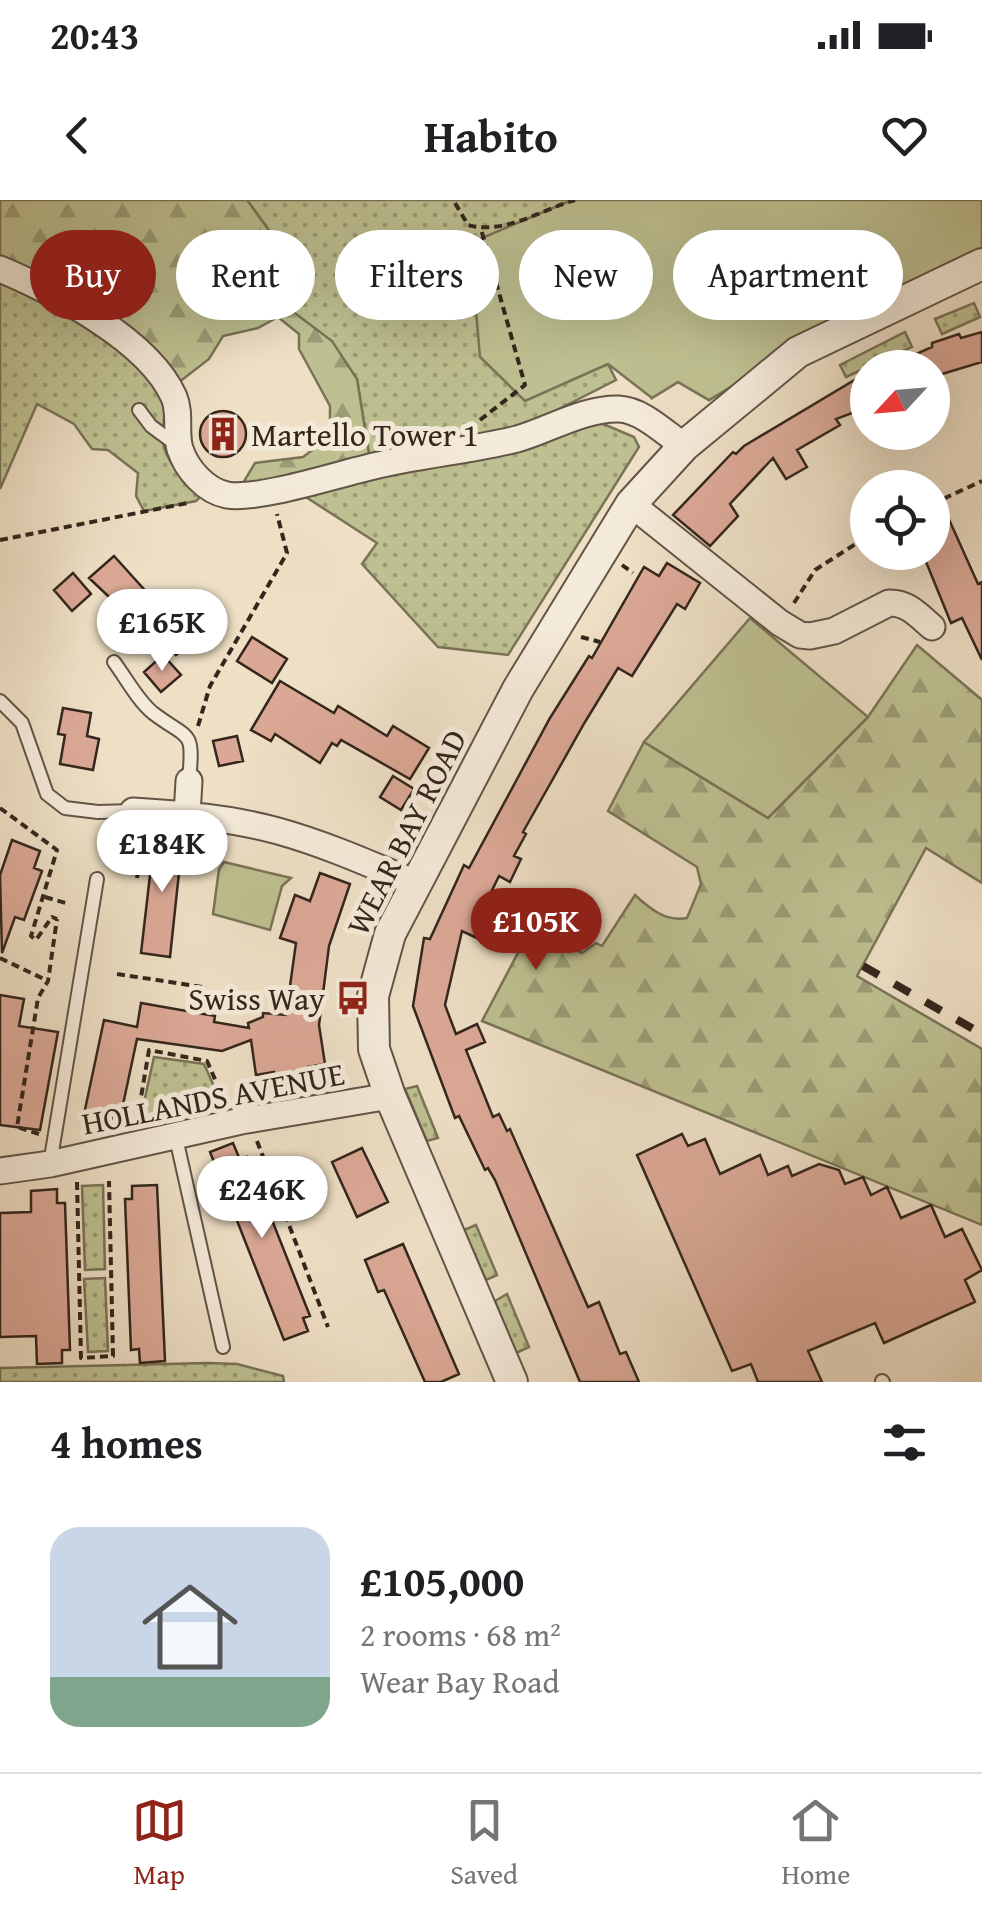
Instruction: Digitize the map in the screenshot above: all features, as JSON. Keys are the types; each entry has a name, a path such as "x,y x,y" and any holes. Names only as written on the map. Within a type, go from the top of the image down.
{"street":[{"name":"WEAR BAY ROAD","path":"512,1382 390,1096 374,1049 373,996 390,934 518,688 632,504 684,446 798,352 982,264"},
{"path":"0,269 38,286 146,358 176,400 180,448 190,468 207,487 227,495 250,495 518,438 597,412 619,409 638,414 684,446"},
{"path":"632,504 800,635 834,631 868,602 898,602 932,627"},
{"path":"187,815 189,780"},
{"path":"141,811 277,831 415,882"},
{"name":"HOLLANDS AVENUE","path":"0,1170 50,1164 240,1121 390,1096"}],"lane":[{"path":"139,410 151,426 180,448"},
{"path":"114,662 152,712 186,733 192,745 189,780"},
{"path":"0,700 22,723 47,794 65,808 141,811"},
{"name":"HOLLANDS AVENUE","path":"50,1164 97,879"},
{"path":"176,1138 222,1347"}],"path":[{"path":"455,203 468,225 481,229 516,222 575,200"},
{"path":"476,422 525,386 481,229"},
{"path":"950,495 982,482"},
{"path":"192,745 210,686 286,552 272,490"},
{"path":"0,540 227,495"},
{"path":"780,623 816,570 850,545"},
{"path":"0,808 58,850 31,936 36,940 52,917 57,918 48,981 38,998 16,1128 39,1134"},
{"path":"137,878 141,811"},
{"path":"45,897 69,904"},
{"path":"0,958 48,981"},
{"path":"118,974 203,987"},
{"path":"136,1131 149,1050 206,1060 226,1104"},
{"path":"254,1132 328,1327"},
{"path":"77,1178 81,1358 113,1356 109,1181"}],"green space":[{"path":"0,200 247,200 269,230 176,230 176,320 273,320 258,328 223,336 209,359 178,383 88,320 156,320 156,230 30,230 30,279 0,258"},
{"path":"247,200 982,200 903,264 903,230 673,230 673,320 834,320 809,340 709,400 678,382 652,398 655,338 608,364 616,380 508,435 370,460 357,379 298,320 315,320 315,230 269,230"},
{"path":"572,200 982,200 982,254 903,293 903,230 673,230 673,320 849,320 709,400 678,382 652,398 608,364 525,401 480,357 477,320 499,320 499,231"},
{"path":"0,276 30,294 30,320 75,320 112,344 150,377 163,400 167,456 202,495 196,501 144,511 136,496 138,473 108,450 92,449 74,424 37,404 0,489"},
{"path":"974,303 980,317 942,334 935,319"},
{"path":"282,320 304,320 332,341 357,379 370,460 243,483 255,463 303,457 330,437 330,406 299,349 299,334"},
{"path":"905,332 912,347 905,350 870,350"},
{"path":"850,360 850,375 846,377 840,365"},
{"path":"594,420 634,437 639,447 508,655 438,647 362,564 377,543 295,490"},
{"path":"750,618 868,717 768,818 644,742"},
{"path":"917,645 982,700 982,883 926,848 857,976 982,1049 982,1225 482,1021 520,949 536,954 544,935 582,953 596,943 602,946 635,895 665,916 687,918 701,884 697,867 608,811 644,742 768,818 868,717"},
{"path":"224,862 291,878 282,886 270,930 213,914 219,869"},
{"path":"154,1057 204,1064 220,1100 139,1125"},
{"path":"417,1086 438,1138 427,1141 405,1089"},
{"path":"103,1185 105,1269 85,1270 82,1186"},
{"path":"476,1225 497,1275 486,1280 464,1230"},
{"path":"105,1278 108,1351 88,1352 84,1279"},
{"path":"507,1294 529,1347 516,1353 495,1301"},
{"path":"237,1364 283,1376 284,1382 0,1382 0,1368"}],"building":[{"path":"982,332 982,362 950,372 950,350 925,350 932,343 959,334 961,338"},
{"path":"850,383 850,414 836,419 840,425 797,450 807,467 786,479 773,458 730,504 738,516 710,546 673,515 733,452 736,454"},
{"name":"Martello Tower 1","path":"223,411 239,418 246,434 239,450 223,457 207,450 200,434 207,418"},
{"path":"950,522 978,584 982,582 982,660 962,618 951,623 929,570 950,570"},
{"path":"114,556 161,608 171,599 201,633 176,655 132,606 125,612 89,578"},
{"path":"667,563 700,583 685,609 677,604 632,676 618,668 585,722 523,832 526,834 514,856 521,859 510,882 499,876 483,909 492,913 479,939 462,931 445,1005 456,1034 477,1024 485,1042 466,1050 493,1117 499,1114 507,1131 510,1129 588,1307 599,1302 620,1354 626,1352 639,1382 580,1382 495,1180 488,1168 485,1170 459,1116 455,1118 413,1006 424,938 430,939 464,865 469,868 550,718 589,656 592,658 644,567 659,576"},
{"path":"73,573 91,594 72,611 54,590"},
{"path":"252,637 287,659 272,683 237,661"},
{"path":"163,655 181,675 161,692 144,672"},
{"path":"280,681 334,713 338,706 387,736 393,726 429,748 410,779 341,740 337,746 332,743 320,763 275,734 271,741 251,730"},
{"path":"63,708 91,713 87,736 99,739 93,770 60,764 65,735 58,734"},
{"path":"237,736 243,761 219,766 213,741"},
{"path":"393,776 414,789 401,810 380,797"},
{"path":"155,832 183,835 170,957 141,953"},
{"path":"12,840 40,851 34,868 42,871 24,920 15,917 2,953 0,875"},
{"path":"320,873 350,884 329,946 319,1025 325,1064 308,1067 310,1073 275,1079 274,1072 256,1075 251,1040 222,1051 137,1039 121,1114 113,1112 110,1125 83,1119 104,1020 137,1027 141,1003 215,1016 214,1022 249,1028 248,1023 263,1017 263,1013 286,1015 296,943 280,938 295,895 310,901"},
{"path":"0,995 24,999 19,1026 58,1032 40,1130 0,1125"},
{"path":"682,1134 688,1146 705,1139 720,1174 760,1155 768,1175 788,1166 792,1176 819,1164 839,1170 845,1184 863,1177 871,1195 887,1187 901,1218 931,1205 945,1237 962,1229 982,1270 965,1280 975,1302 884,1343 875,1323 808,1351 822,1382 758,1382 751,1364 732,1371 637,1155"},
{"path":"233,1143 240,1160 247,1157 310,1316 303,1318 308,1331 284,1340 210,1152"},
{"path":"362,1148 388,1202 357,1217 332,1162"},
{"path":"157,1185 165,1361 140,1363 139,1349 131,1350 125,1199 132,1199 132,1186"},
{"path":"57,1189 57,1203 65,1203 70,1350 62,1350 62,1363 37,1364 36,1336 0,1337 0,1213 31,1212 31,1191"},
{"path":"403,1244 459,1374 441,1382 425,1382 384,1290 378,1292 365,1260"}],"railway":[{"path":"863,966 982,1034"}],"place":[{"name":"Martello Tower 1","path":"223,434"},
{"name":"Swiss Way","path":"353,998"}]}
